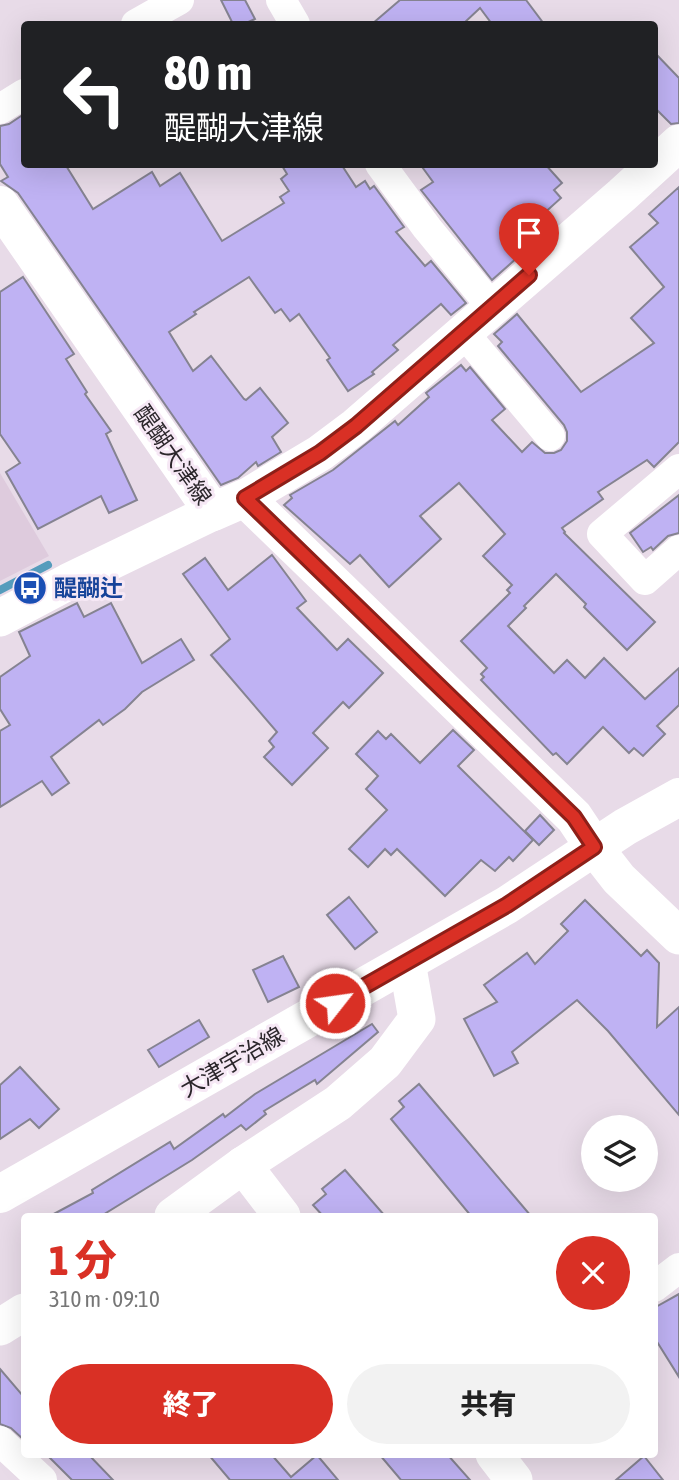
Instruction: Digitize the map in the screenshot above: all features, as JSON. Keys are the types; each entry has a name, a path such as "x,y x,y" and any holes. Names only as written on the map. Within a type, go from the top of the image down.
{"main road":[{"name":"醍醐大津線","path":"0,205 229,505 574,817 594,847"},
{"name":"大津宇治線","path":"0,1195 507,905 594,847 679,797"}],"street":[{"path":"141,21 179,0"},
{"path":"281,0 293,21"},
{"path":"0,109 21,95"},
{"path":"658,162 679,143"},
{"path":"383,168 427,228 492,307"},
{"path":"0,618 68,582 229,505 320,453 652,168"},
{"path":"463,332 550,436"},
{"path":"679,469 602,534 645,580 679,550"},
{"path":"594,847 619,879 679,936"},
{"path":"177,1213 243,1165 338,1103 385,1062 417,1019 407,962"},
{"path":"243,1165 280,1213"},
{"path":"0,1327 21,1314"},
{"path":"0,1441 42,1480"},
{"path":"497,1458 514,1480"}],"shaded area":[{"path":"0,473 49,556 0,581"}],"building":[{"path":"221,0 245,0 255,19 232,21"},
{"path":"400,0 526,0 542,21 490,21 480,8 466,21 376,21"},
{"path":"658,56 679,78 679,123 671,124 658,111"},
{"path":"21,116 21,168 67,168 93,209 152,172 160,186 180,173 222,241 284,203 280,197 289,191 281,179 287,174 283,168 344,168 356,187 365,181 370,189 374,186 404,227 396,232 425,266 431,261 466,303 451,315 441,304 393,345 398,350 372,372 374,374 348,391 327,360 330,358 299,314 290,321 281,309 275,313 249,277 194,312 196,314 169,332 193,371 211,356 244,399 260,388 288,423 272,437 281,452 258,466 256,462 238,478 221,485 18,193 1,181 8,177 0,164 0,126"},
{"path":"423,168 549,168 562,183 554,190 561,198 510,244 509,247 518,257 492,280 421,190 433,182"},
{"path":"679,187 679,442 654,467 647,460 598,492 603,499 562,528 655,622 627,650 556,574 508,626 554,673 567,660 585,678 604,658 645,699 679,668 679,705 657,726 665,734 643,756 634,748 629,753 603,727 567,764 556,753 553,755 481,680 484,677 481,674 487,668 461,641 510,593 507,590 512,585 483,556 505,534 459,483 420,516 441,539 389,587 360,555 350,564 284,505 292,498 290,495 333,470 395,421 398,425 429,397 426,393 461,365 466,371 470,367 505,409 492,420 522,452 532,442 545,453 561,450 567,441 564,425 498,346 502,342 494,334 517,314 581,392 654,343 631,318 664,287 630,247 658,223 649,214"},
{"path":"23,277 74,354 66,359 87,392 85,394 111,431 106,434 137,500 109,513 101,496 38,529 6,472 20,463 0,434 0,292"},
{"path":"679,495 679,533 668,536 653,550 651,547 643,552 630,533"},
{"path":"272,555 306,601 297,608 337,650 348,639 383,673 349,708 343,702 313,733 328,748 292,785 264,757 274,747 269,741 277,732 211,655 230,639 183,574 205,558 228,590"},
{"path":"77,603 84,617 111,603 142,663 181,639 194,660 142,692 103,725 99,720 51,757 69,783 52,795 42,781 0,807 0,731 10,725 0,709 0,677 30,656 19,632"},
{"path":"453,730 474,750 458,766 533,840 513,861 509,857 495,871 481,860 445,896 397,849 391,855 385,849 368,867 349,849 387,810 366,789 378,776 356,754 378,731 386,739 391,734 420,763"},
{"path":"540,815 554,830 539,845 525,831"},
{"path":"349,897 377,932 355,949 327,915"},
{"path":"585,900 641,956 647,950 659,963 657,1027 679,1007 679,1115 608,1031 577,1000 512,1052 518,1063 494,1076 464,1019 497,1002 484,985 527,953 535,964 568,931 561,924"},
{"path":"283,956 299,987 268,1002 253,970"},
{"path":"199,1020 209,1037 159,1067 148,1050"},
{"path":"372,1024 378,1032 317,1084 315,1080 264,1111 266,1114 246,1130 241,1125 192,1160 106,1213 56,1213 93,1193 92,1190 170,1142 174,1149 223,1114 225,1117 255,1094"},
{"path":"20,1067 59,1109 39,1128 30,1119 0,1139 0,1085"},
{"path":"419,1084 528,1213 469,1213 391,1119 404,1107 399,1101"},
{"path":"345,1170 382,1213 320,1213 313,1205 326,1194 322,1189"},
{"path":"679,1294 679,1377 658,1343 658,1306"},
{"path":"0,1369 21,1394 21,1437 11,1428 0,1424"},
{"path":"50,1458 92,1458 113,1480 72,1480"},
{"path":"211,1458 274,1458 291,1477 313,1458 320,1458 338,1480 230,1480"},
{"path":"382,1458 451,1458 470,1480 401,1480"},
{"path":"642,1458 646,1458 663,1480 616,1480"}],"waterway":[{"path":"0,590 48,565"}],"place":[{"name":"醍醐辻","path":"30,588"}],"route":[{"path":"335,1003 507,905 594,847 574,817 245,498 320,453 356,426 529,275"}]}
